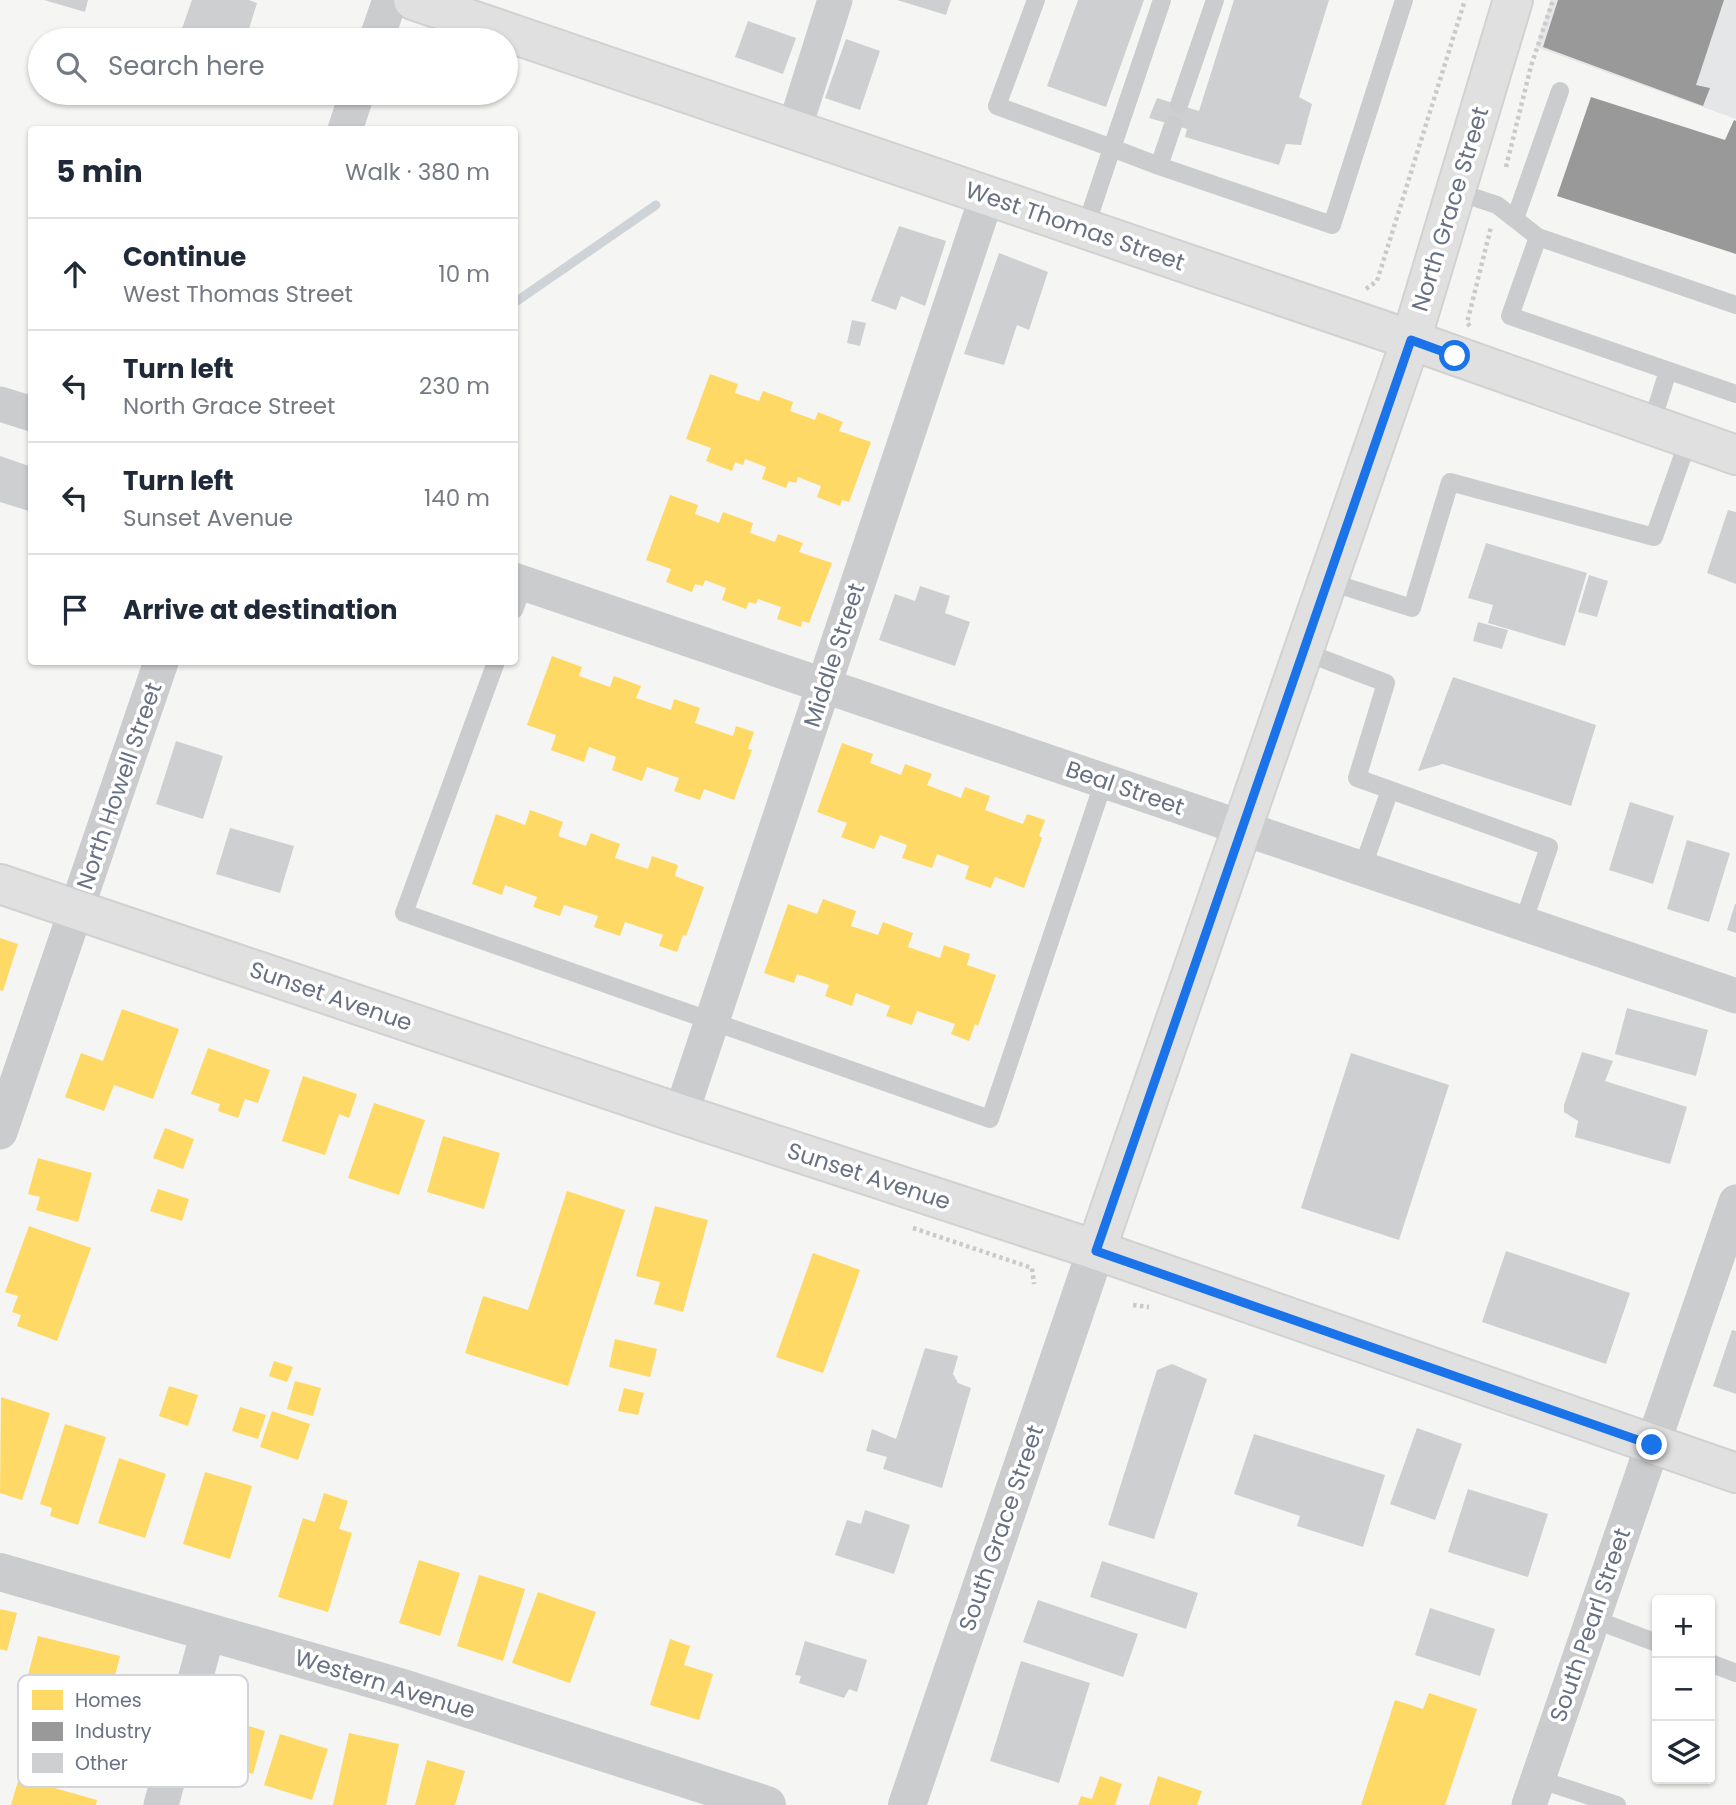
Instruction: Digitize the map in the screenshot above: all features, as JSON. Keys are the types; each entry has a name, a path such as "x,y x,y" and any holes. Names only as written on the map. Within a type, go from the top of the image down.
{"main road":[{"name":"West Thomas Street","path":"413,0 495,28"},
{"name":"North Grace Street","path":"1096,1251 1411,340 1513,0"},
{"name":"West Thomas Street","path":"518,36 1411,340 1736,455"},
{"name":"Sunset Avenue","path":"0,884 1096,1251 1736,1473"}],"street":[{"path":"380,28 390,0"},
{"path":"794,130 835,0"},
{"path":"346,126 354,105"},
{"name":"Middle Street","path":"681,1114 987,196"},
{"path":"0,404 28,413"},
{"name":"Beal Street","path":"518,591 824,685 1736,996"},
{"name":"North Howell Street","path":"0,1132 160,665"},
{"name":"South Pearl Street","path":"1533,1792 1736,1202"},
{"name":"South Grace Street","path":"907,1805 1096,1251"},
{"name":"Western Avenue","path":"0,1572 403,1688 767,1805"},
{"path":"196,1675 208,1632"},
{"path":"161,1805 166,1787"}],"lane":[{"path":"1036,0 997,106 1159,166 1332,225 1404,0"},
{"path":"1085,229 1162,0"},
{"path":"1180,105 1215,0"},
{"path":"1515,219 1560,91"},
{"path":"1159,166 1172,125"},
{"path":"1455,191 1497,205 1538,237 1736,305"},
{"path":"1538,237 1510,316 1736,394"},
{"path":"1651,425 1668,370"},
{"path":"1327,581 1412,608 1450,482 1654,537 1689,438"},
{"path":"1303,651 1386,683 1357,778 1549,847 1523,923"},
{"path":"495,665 404,913 990,1119 1104,781"},
{"path":"1362,869 1390,790"},
{"path":"1592,1619 1652,1641"},
{"path":"1715,1665 1736,1673"},
{"path":"1533,1792 1617,1805"}],"shaded area":[{"path":"1551,0 1736,0 1736,119 1536,47"}],"building: Homes":[{"path":"710,374 738,384 735,393 759,401 763,391 793,402 790,411 815,420 818,412 843,422 839,431 871,442 849,502 842,500 840,506 817,497 821,486 798,477 796,483 789,481 786,488 762,479 766,467 745,459 743,465 735,462 732,471 706,461 711,448 686,439"},
{"path":"670,495 698,505 695,514 719,523 723,512 753,523 750,533 775,542 778,534 803,543 799,552 832,563 809,623 802,621 801,627 777,619 781,607 758,599 756,604 749,602 746,609 722,600 726,588 705,580 703,586 695,584 692,592 666,582 671,569 646,560"},
{"path":"552,656 582,667 579,676 610,687 614,676 641,686 636,698 671,710 674,699 700,708 695,723 733,736 736,726 754,732 748,749 752,750 734,800 704,789 700,800 674,791 679,778 647,767 642,781 612,770 616,757 589,747 584,762 551,750 556,735 527,725"},
{"path":"842,743 873,754 870,763 901,775 905,764 932,774 927,785 961,798 965,787 990,796 985,810 1023,824 1027,814 1045,820 1039,836 1042,838 1024,888 995,877 991,888 965,879 969,866 937,854 932,868 902,858 907,845 880,835 874,849 841,837 847,823 817,812"},
{"path":"530,810 563,822 558,836 586,846 591,833 620,844 615,858 648,869 652,856 678,865 675,876 704,887 686,936 683,935 677,952 659,946 663,935 625,922 620,936 594,927 598,916 564,905 560,916 533,907 537,897 505,885 502,895 472,884 496,814 525,825"},
{"path":"823,899 856,911 851,926 878,935 883,922 913,933 908,947 940,958 944,945 970,954 967,965 996,975 978,1026 975,1024 969,1041 951,1034 955,1024 917,1011 912,1025 886,1016 890,1006 856,993 852,1006 825,996 829,985 797,974 794,983 764,973 788,904 817,914"},
{"path":"0,938 18,944 3,991 0,990"},
{"path":"122,1009 179,1029 153,1099 114,1085 104,1111 65,1097 81,1053 103,1061"},
{"path":"208,1048 270,1070 258,1103 245,1099 238,1118 218,1111 220,1104 191,1094"},
{"path":"303,1076 357,1094 349,1118 339,1114 325,1155 282,1141"},
{"path":"374,1103 425,1120 399,1195 348,1178"},
{"path":"165,1128 194,1139 183,1169 153,1158"},
{"path":"443,1136 500,1153 484,1209 427,1192"},
{"path":"38,1158 92,1173 78,1222 36,1210 40,1197 28,1194"},
{"path":"158,1189 189,1199 182,1221 150,1211"},
{"path":"567,1191 625,1210 568,1386 465,1353 483,1296 528,1310"},
{"path":"655,1206 708,1220 683,1312 654,1304 660,1282 636,1276"},
{"path":"29,1226 91,1248 57,1341 17,1326 21,1315 12,1312 18,1296 5,1292"},
{"path":"813,1253 860,1270 823,1373 776,1357"},
{"path":"615,1339 657,1349 650,1377 609,1367"},
{"path":"274,1361 293,1367 287,1382 269,1376"},
{"path":"295,1381 321,1388 313,1416 287,1409"},
{"path":"169,1386 198,1395 188,1426 159,1416"},
{"path":"624,1388 644,1393 638,1415 618,1411"},
{"path":"1,1397 50,1413 22,1500 0,1493"},
{"path":"240,1407 266,1415 258,1439 232,1431"},
{"path":"272,1411 310,1424 298,1460 260,1447"},
{"path":"65,1424 106,1437 78,1525 50,1516 52,1508 40,1504"},
{"path":"119,1458 166,1474 145,1538 98,1523"},
{"path":"205,1472 252,1486 230,1559 183,1544"},
{"path":"324,1493 348,1501 339,1529 352,1533 328,1612 278,1597 303,1518 315,1522"},
{"path":"419,1560 460,1573 440,1636 399,1623"},
{"path":"479,1575 525,1589 503,1661 457,1646"},
{"path":"538,1592 596,1612 570,1683 512,1663"},
{"path":"0,1609 17,1613 7,1651 0,1649"},
{"path":"38,1636 120,1656 115,1675 28,1675"},
{"path":"670,1639 690,1646 684,1665 713,1674 699,1720 650,1705"},
{"path":"1429,1693 1477,1709 1445,1805 1361,1805 1395,1700 1423,1709"},
{"path":"248,1726 265,1731 253,1774 248,1772"},
{"path":"349,1733 399,1744 386,1805 333,1805"},
{"path":"280,1734 328,1749 312,1800 264,1785"},
{"path":"427,1760 465,1771 455,1805 415,1805"},
{"path":"1100,1776 1122,1784 1115,1805 1078,1805 1081,1796 1092,1799"},
{"path":"1158,1776 1202,1791 1197,1805 1149,1805"},
{"path":"18,1781 18,1787 51,1787 97,1800 96,1805 11,1805"}],"building: Industry":[{"path":"1558,0 1724,0 1696,85 1710,88 1703,106 1543,47"},
{"path":"1591,97 1725,140 1734,120 1736,121 1736,254 1557,196"}],"building: Other":[{"path":"44,0 88,0 85,12"},
{"path":"192,0 249,0 257,3 249,28 182,28"},
{"path":"897,0 951,0 946,15"},
{"path":"1078,0 1144,0 1106,107 1047,86"},
{"path":"1234,0 1329,0 1299,97 1312,104 1301,145 1286,144 1279,165 1185,137 1187,129 1149,118 1157,98 1199,111"},
{"path":"748,21 796,38 783,74 735,57"},
{"path":"846,39 880,51 860,110 825,98"},
{"path":"899,226 946,241 925,306 901,296 896,310 871,301"},
{"path":"999,253 1048,272 1029,330 1017,325 1004,365 964,354"},
{"path":"852,320 866,323 860,346 847,343"},
{"path":"0,456 28,466 28,511 0,502"},
{"path":"1728,510 1736,512 1736,584 1707,573"},
{"path":"1486,543 1587,573 1565,646 1488,623 1493,605 1468,598"},
{"path":"1589,575 1608,581 1597,617 1578,612"},
{"path":"920,586 950,596 945,613 970,622 955,666 879,640 895,594 915,601"},
{"path":"1478,622 1508,630 1502,649 1473,641"},
{"path":"1453,677 1596,725 1571,806 1443,764 1418,771"},
{"path":"176,741 223,756 203,819 156,804"},
{"path":"1630,802 1674,816 1653,884 1609,870"},
{"path":"230,828 294,846 280,893 216,874"},
{"path":"1687,840 1730,853 1709,922 1667,909"},
{"path":"1736,904 1736,933 1727,930"},
{"path":"1627,1008 1708,1030 1696,1076 1615,1054"},
{"path":"1582,1052 1613,1061 1605,1081 1687,1107 1670,1164 1575,1137 1578,1121 1564,1112 1564,1105"},
{"path":"1351,1053 1449,1085 1399,1240 1301,1208"},
{"path":"1506,1251 1630,1293 1606,1364 1482,1322"},
{"path":"1732,1330 1736,1331 1736,1394 1713,1386"},
{"path":"925,1348 958,1356 953,1374 958,1383 971,1388 942,1488 883,1469 887,1457 866,1451 872,1429 896,1439"},
{"path":"1172,1364 1207,1379 1154,1539 1108,1525 1157,1370"},
{"path":"1417,1428 1462,1444 1435,1520 1390,1504"},
{"path":"1254,1434 1385,1475 1363,1547 1297,1526 1300,1516 1234,1494"},
{"path":"1468,1489 1548,1514 1528,1577 1448,1552"},
{"path":"865,1510 910,1525 894,1574 835,1555 847,1520 861,1524"},
{"path":"1102,1561 1198,1593 1186,1629 1090,1597"},
{"path":"1038,1600 1138,1634 1123,1677 1023,1642"},
{"path":"1430,1608 1495,1629 1480,1676 1415,1655"},
{"path":"805,1641 867,1660 857,1692 849,1689 844,1698 799,1683 801,1676 795,1675"},
{"path":"1021,1661 1090,1683 1059,1783 990,1761"}],"waterway":[{"path":"518,300 656,205"}],"route":[{"path":"1455,356 1411,340 1096,1251 1652,1445"}]}
